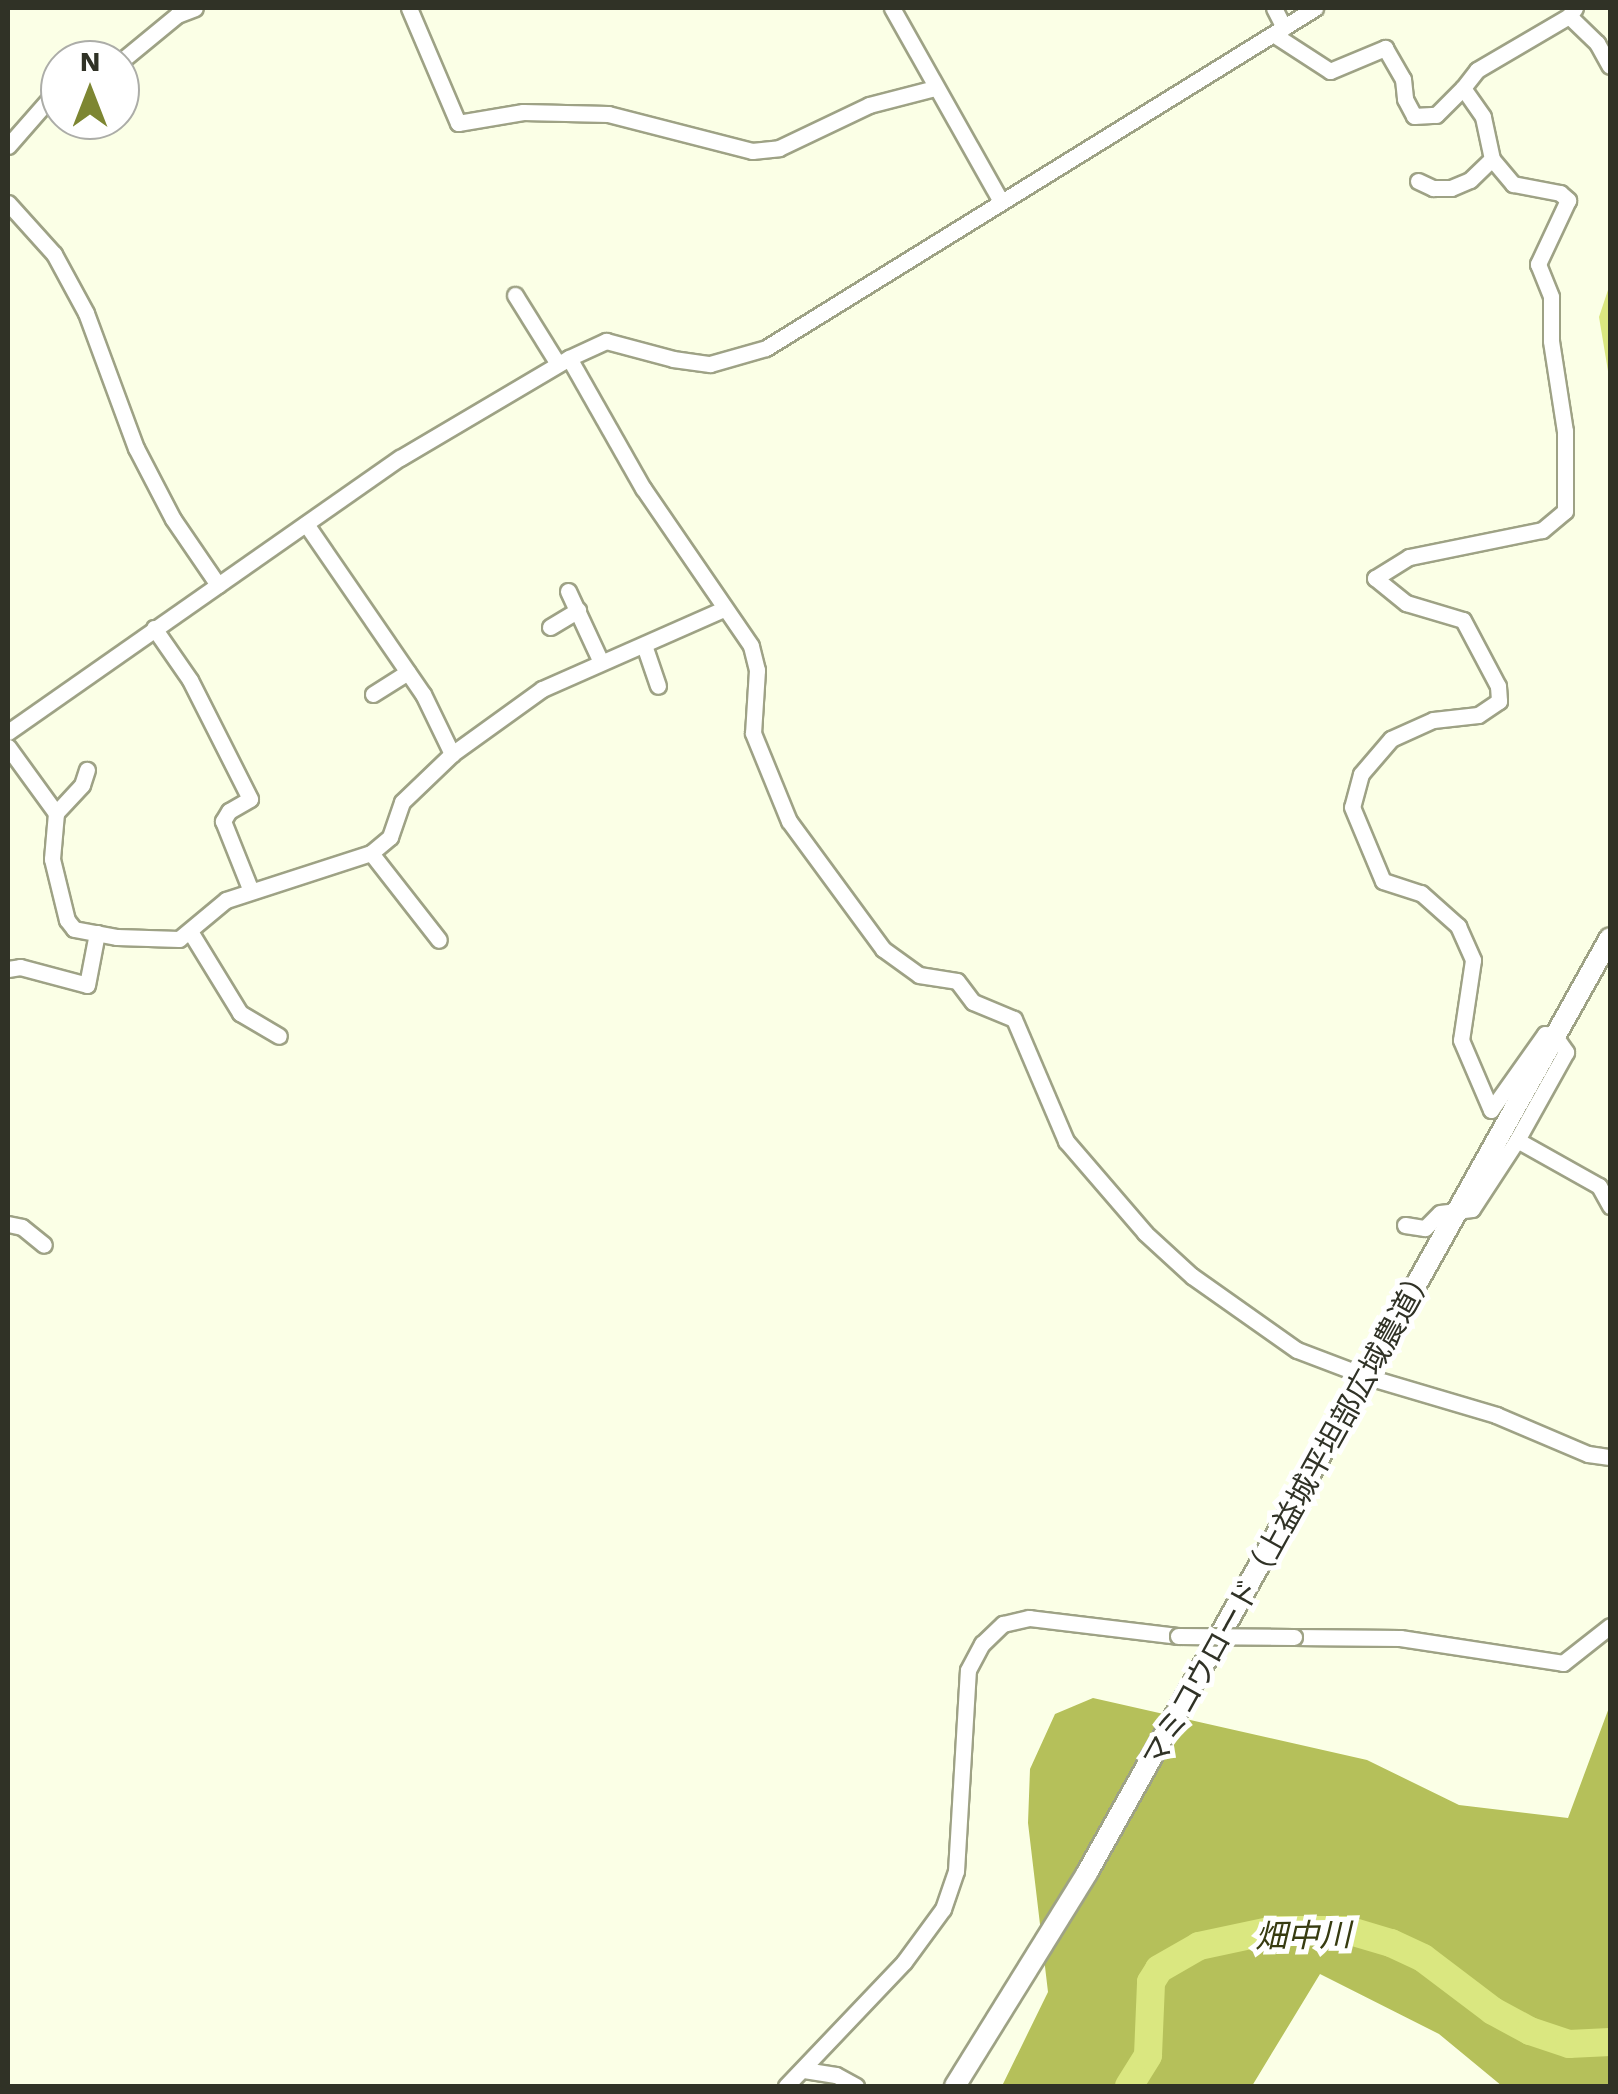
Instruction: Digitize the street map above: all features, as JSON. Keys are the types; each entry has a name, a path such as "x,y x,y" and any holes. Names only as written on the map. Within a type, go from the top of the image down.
{"street":[{"path":"140,46 178,15 195,8"},
{"path":"408,8 458,123 523,112 608,114 752,152 779,148 869,105 935,88"},
{"path":"892,8 1000,200"},
{"path":"1274,8 1279,31 1330,71 1386,41 1414,116 1436,115 1477,70 1572,12 1597,42 1610,66"},
{"path":"8,732 400,458 564,361 606,341 673,359 710,364 766,348 1315,8"},
{"path":"1405,1225 1425,1228 1440,1214 1472,1209 1517,1140 1566,1052 1556,1039 1544,1034 1491,1110 1461,1040 1473,960 1458,926 1422,893 1383,881 1352,807 1361,774 1391,739 1433,720 1478,716 1499,701 1498,686 1463,620 1406,603 1375,578 1410,557 1542,530 1566,511 1565,432 1551,341 1551,297 1538,264 1568,200 1560,193 1513,184 1492,159 1483,116 1463,88"},
{"path":"8,146 40,109"},
{"path":"1418,181 1433,188 1452,188 1470,180 1492,159"},
{"path":"8,203 54,254 86,313 136,448 174,519 218,585"},
{"path":"515,295 564,361 643,488 751,646 757,670 754,733 789,821 882,949 919,975 956,980 973,1002 1014,1019 1066,1141 1145,1233 1192,1276 1297,1350 1368,1377 1496,1415 1588,1454 1610,1457"},
{"path":"306,524 408,672 452,754"},
{"path":"568,591 602,662"},
{"path":"87,770 82,785 56,813 52,859 67,920 74,929 166,941 191,933 226,900 371,853 390,837 402,802 452,754 542,689 723,609"},
{"path":"550,626 578,610"},
{"path":"154,628 190,680 250,799 229,811 222,821 251,891"},
{"path":"644,645 658,686"},
{"path":"373,694 408,672"},
{"path":"8,747 56,813"},
{"path":"371,853 439,940"},
{"path":"8,969 20,967 87,985 97,933"},
{"path":"191,933 240,1012 279,1036"},
{"name":"マミコウロード（上益城平坦部広域農道）","path":"956,2086 1087,1873 1188,1697 1610,938"},
{"path":"1517,1140 1599,1186 1610,1206"},
{"path":"8,1224 22,1227 44,1244"},
{"path":"786,2086 904,1962 943,1909 957,1856 968,1670 982,1644 1003,1624 1029,1618 1178,1636 1400,1638 1563,1662 1610,1626"},
{"path":"804,2070 836,2075 856,2086"}],"shaded area":[{"path":"1610,284 1610,383 1599,317"},
{"path":"1093,1698 1367,1760 1459,1805 1568,1818 1610,1705 1610,2086 1502,2086 1439,2034 1320,1974 1252,2086 1002,2086 1048,1992 1028,1823 1030,1769 1055,1714"}],"waterway":[{"name":"畑中川","path":"1129,2086 1148,2055 1151,1982 1159,1969 1199,1946 1274,1930 1347,1930 1391,1943 1423,1958 1493,2011 1530,2031 1569,2044 1610,2042"}]}
